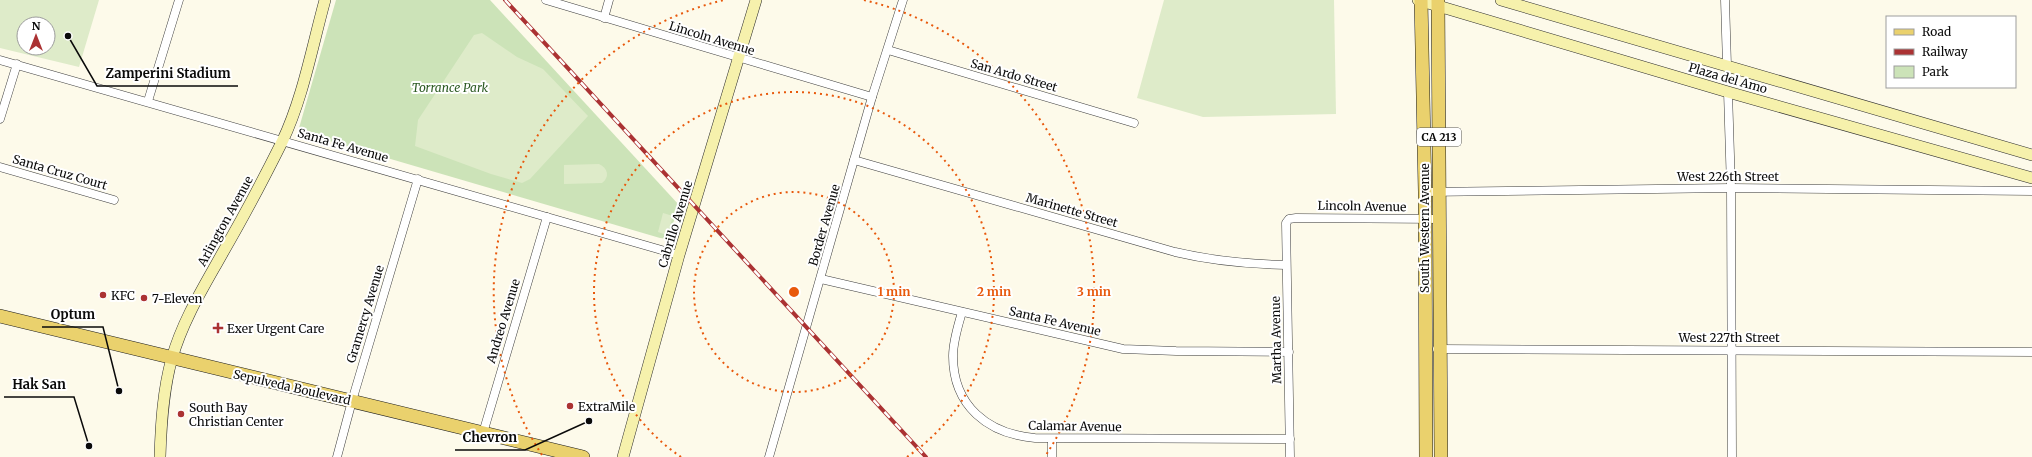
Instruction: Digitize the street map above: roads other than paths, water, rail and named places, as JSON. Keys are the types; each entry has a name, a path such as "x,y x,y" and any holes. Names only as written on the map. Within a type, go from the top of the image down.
{"main road":[{"name":"South Western Avenue","path":"1420,1 1425,192 1426,457"},
{"name":"South Western Avenue","path":"1438,3 1441,457"},
{"name":"Sepulveda Boulevard","path":"0,316 583,457"}],"street":[{"path":"148,101 178,0"},
{"name":"Arlington Avenue","path":"160,457 162,421 172,358 192,306 252,200 283,140 299,93 326,0"},
{"name":"Lincoln Avenue","path":"546,0 739,59 872,97"},
{"path":"604,18 609,0"},
{"name":"Cabrillo Avenue","path":"623,457 679,255 756,0"},
{"name":"Border Avenue","path":"769,457 872,97 903,0"},
{"name":"Plaza del Amo","path":"1501,0 2032,155"},
{"path":"1725,0 1727,65"},
{"name":"Plaza del Amo","path":"1420,1 1438,3 1728,92 2032,178"},
{"name":"San Ardo Street","path":"888,50 1134,122"},
{"name":"Santa Fe Avenue","path":"0,60 148,101 679,255"},
{"path":"0,119 17,64"},
{"path":"1728,92 1731,188 1732,457"},
{"name":"Marinette Street","path":"854,160 1181,253 1237,264 1286,265"},
{"name":"Santa Cruz Court","path":"0,166 114,200"},
{"name":"Gramercy Avenue","path":"337,457 352,401 418,179"},
{"name":"West 226th Street","path":"1425,192 1731,188 2032,191"},
{"name":"Andreo Avenue","path":"483,433 547,217"},
{"name":"Lincoln Avenue","path":"1286,222 1289,219 1296,218 1440,219"},
{"name":"Martha Avenue","path":"1286,222 1290,457"},
{"name":"Santa Fe Avenue","path":"821,279 1122,349 1289,352"},
{"name":"Calamar Avenue","path":"962,312 955,342 954,369 963,398 972,410 993,426 1007,433 1022,437 1052,438 1290,438"},
{"name":"West 227th Street","path":"1425,349 1732,349 2032,352"},
{"path":"1052,438 1052,457"}],"railway":[{"path":"505,0 926,457"}],"place":[{"name":"Zamperini Stadium","path":"68,36"},
{"name":"KFC","path":"103,295"},
{"name":"7-Eleven","path":"144,298"},
{"name":"Exer Urgent Care","path":"218,328"},
{"name":"Optum","path":"119,391"},
{"name":"ExtraMile","path":"570,406"},
{"name":"South Bay Christian Center","path":"181,414"},
{"name":"Chevron","path":"589,421"},
{"name":"Hak San","path":"89,446"}],"park label":[{"name":"Torrance Park","path":"450,87"}]}
